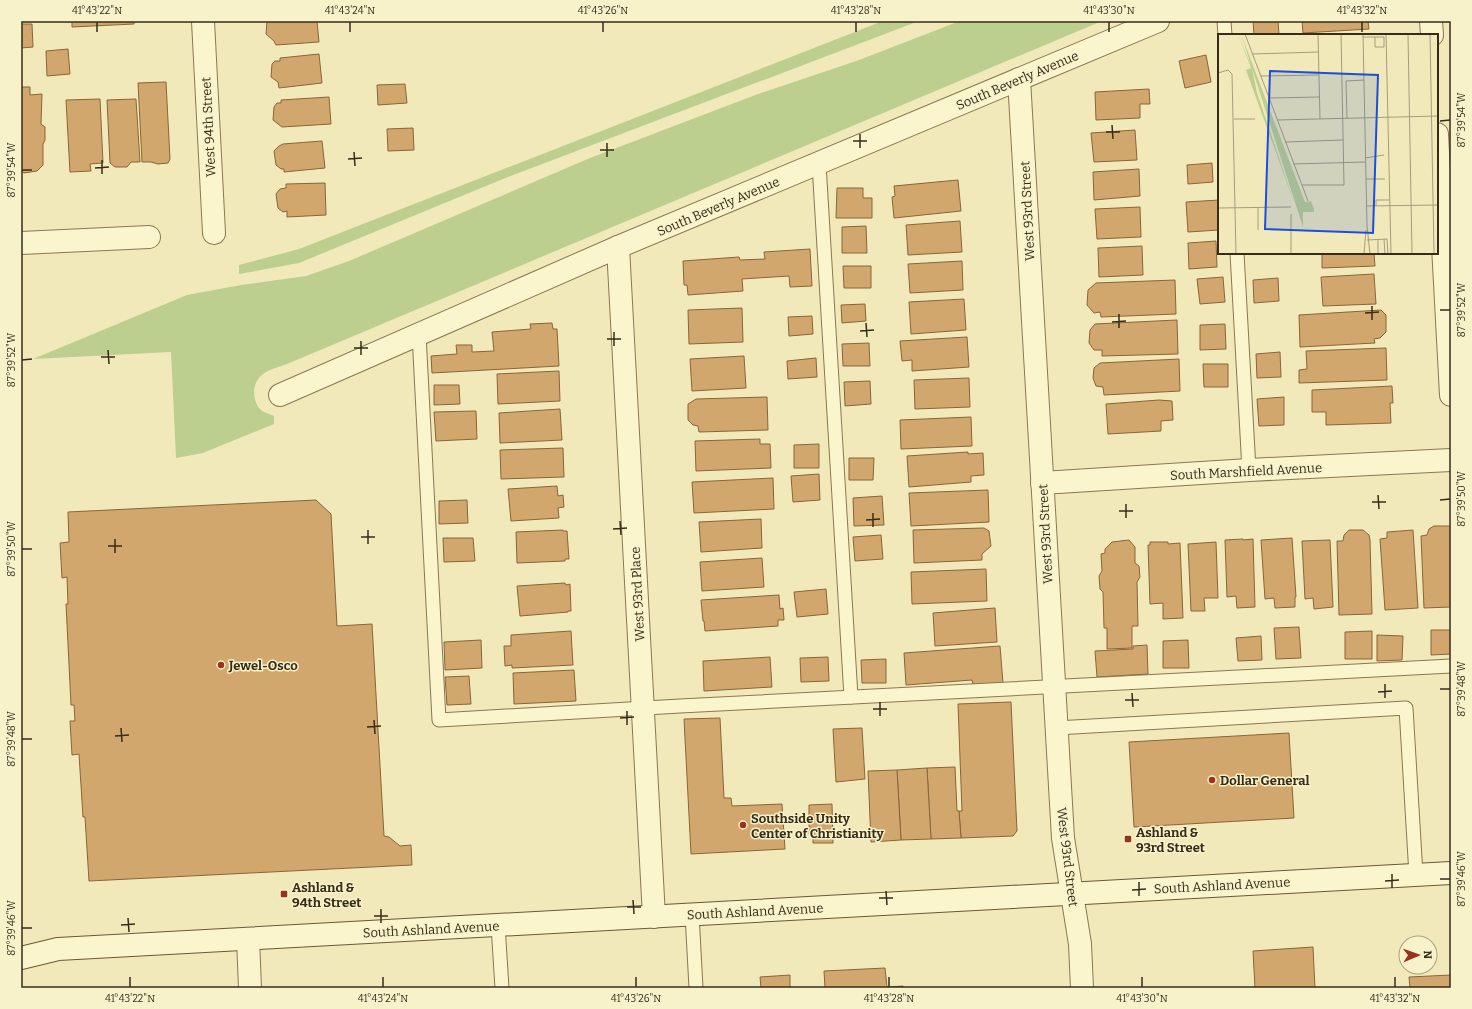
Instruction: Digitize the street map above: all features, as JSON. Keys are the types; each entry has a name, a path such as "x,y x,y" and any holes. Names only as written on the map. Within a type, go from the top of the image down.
{"street":[{"name":"West 94th Street","path":"203,21 214,234"},
{"name":"South Beverly Avenue","path":"280,395 618,247 1158,21"},
{"path":"1431,21 1432,34"},
{"name":"West 93rd Street","path":"1019,79 1056,728 1064,838 1080,944 1082,988"},
{"path":"1438,153 1451,395"},
{"path":"21,243 149,237"},
{"name":"West 93rd Place","path":"618,247 654,916"},
{"name":"South Marshfield Avenue","path":"1042,483 1249,470 1451,460"},
{"name":"South Ashland Avenue","path":"21,958 58,949 1451,873"},
{"path":"248,938 250,988"},
{"name":"South Ashland Avenue","path":"21,942 58,949"}],"lane":[{"path":"1224,21 1225,34"},
{"path":"819,164 851,697"},
{"path":"1237,254 1249,470"},
{"path":"419,334 439,720 1451,666"},
{"path":"1056,728 1406,708 1416,874"},
{"path":"692,914 696,988"},
{"path":"498,925 502,988"}],"green space":[{"path":"883,21 919,21 503,179 299,263 239,274 239,265 299,249"},
{"path":"960,21 1102,21 287,364 274,368 258,379 254,393 256,403 262,411 274,416 274,424 203,453 176,458 171,352 33,359 187,295 241,285 306,276 349,261 590,158 758,94 859,60"}],"building":[{"path":"72,21 134,21 134,24 72,27"},
{"path":"267,21 317,21 319,42 276,45 274,41 266,34"},
{"path":"1253,21 1278,21 1279,34 1254,34"},
{"path":"1302,21 1368,21 1369,29 1303,33"},
{"path":"21,24 32,24 33,47 21,48"},
{"path":"68,49 70,74 47,76 46,51"},
{"path":"319,54 322,83 279,88 278,82 271,77 272,64 275,61 280,61 280,58"},
{"path":"1206,55 1211,82 1185,88 1179,61"},
{"path":"166,82 170,159 168,163 158,164 142,162 138,83"},
{"path":"405,84 407,103 378,105 377,85"},
{"path":"21,87 30,87 30,95 42,94 41,124 45,127 43,165 37,171 24,173 21,171"},
{"path":"1149,89 1150,104 1140,104 1140,118 1096,120 1095,92"},
{"path":"329,97 331,124 282,127 273,120 274,107 277,103 281,103 281,100"},
{"path":"100,99 103,163 90,164 91,171 70,172 66,100"},
{"path":"136,99 140,162 131,162 127,167 115,167 110,163 107,100"},
{"path":"413,128 414,150 388,151 387,129"},
{"path":"1135,130 1137,160 1094,162 1091,133"},
{"path":"322,141 325,168 284,172 284,169 281,169 276,165 274,151 279,146 283,144"},
{"path":"1212,163 1213,182 1188,184 1187,165"},
{"path":"1139,169 1140,196 1094,200 1093,172"},
{"path":"958,180 961,211 894,218 892,197 895,196 894,186"},
{"path":"325,183 326,215 287,217 287,211 283,212 278,208 276,194 280,189 286,188 286,184"},
{"path":"837,188 863,188 863,198 872,198 872,218 836,218"},
{"path":"1218,200 1218,230 1188,232 1186,202"},
{"path":"1140,207 1141,237 1097,239 1095,209"},
{"path":"960,221 962,252 908,255 906,225"},
{"path":"866,226 867,253 842,253 842,227"},
{"path":"1216,241 1217,267 1189,269 1188,243"},
{"path":"1142,246 1143,275 1099,277 1098,248"},
{"path":"810,249 812,286 790,287 789,276 742,279 743,291 688,295 687,285 684,285 683,261 739,257 740,260 765,259 764,252"},
{"path":"1322,254 1374,254 1375,266 1322,268"},
{"path":"962,261 963,290 910,293 908,264"},
{"path":"843,266 871,266 871,288 844,288"},
{"path":"1374,274 1376,304 1323,306 1321,277"},
{"path":"1223,277 1225,302 1200,304 1197,279"},
{"path":"1278,278 1279,301 1254,303 1253,280"},
{"path":"1175,280 1176,314 1101,317 1100,312 1094,313 1087,305 1088,290 1096,283"},
{"path":"964,299 966,330 911,334 909,302"},
{"path":"865,304 866,321 842,323 841,305"},
{"path":"742,308 743,342 689,344 688,310"},
{"path":"1381,310 1386,315 1386,332 1380,338 1374,339 1375,343 1300,347 1299,315"},
{"path":"812,316 813,334 789,336 788,317"},
{"path":"1177,320 1178,354 1102,356 1102,350 1094,350 1089,343 1090,330 1095,324"},
{"path":"552,323 553,329 557,329 559,366 432,373 431,356 457,354 456,345 472,345 472,352 494,351 492,332 531,329 530,324"},
{"path":"1225,324 1226,349 1200,350 1200,325"},
{"path":"967,337 969,367 912,371 912,360 902,361 900,341"},
{"path":"869,343 870,366 843,366 842,344"},
{"path":"1386,348 1387,380 1299,383 1299,370 1307,369 1306,351"},
{"path":"1280,352 1281,377 1257,378 1256,354"},
{"path":"744,356 746,388 692,391 690,359"},
{"path":"816,358 817,377 788,379 787,361"},
{"path":"1179,359 1180,391 1104,395 1103,387 1096,386 1093,378 1094,368 1100,363"},
{"path":"1203,364 1228,364 1228,387 1204,387"},
{"path":"559,371 560,401 498,404 497,374"},
{"path":"969,378 970,407 915,409 914,380"},
{"path":"870,381 871,404 845,406 844,382"},
{"path":"434,385 459,385 460,404 434,405"},
{"path":"1392,386 1393,403 1390,403 1391,423 1326,425 1326,412 1312,412 1312,390"},
{"path":"767,397 768,430 699,432 698,426 693,425 688,420 688,404 696,399"},
{"path":"1284,397 1284,425 1259,426 1257,399"},
{"path":"1159,400 1172,401 1173,420 1161,421 1161,431 1108,434 1106,404"},
{"path":"560,409 562,440 500,443 499,413"},
{"path":"476,411 477,439 436,441 434,412"},
{"path":"971,417 972,446 901,449 900,420"},
{"path":"760,439 760,444 770,444 771,468 696,471 695,441"},
{"path":"819,444 819,468 794,468 794,445"},
{"path":"563,448 564,477 501,479 500,450"},
{"path":"968,452 968,454 983,453 984,475 971,476 971,482 909,487 907,456"},
{"path":"849,458 874,458 873,480 849,480"},
{"path":"819,474 820,500 793,502 791,476"},
{"path":"773,478 774,509 694,513 692,482"},
{"path":"557,486 558,496 563,495 564,507 558,508 559,518 511,521 508,489"},
{"path":"988,490 989,522 911,526 909,493"},
{"path":"882,496 884,525 854,526 853,498"},
{"name":"Jewel-Osco","path":"316,500 331,514 337,626 372,624 384,836 389,837 400,846 411,845 412,865 89,881 79,754 72,755 70,721 75,721 74,705 71,705 66,604 68,604 67,577 62,578 60,543 69,542 68,512"},
{"path":"467,500 468,523 439,524 439,501"},
{"path":"761,519 762,548 701,552 699,522"},
{"path":"1434,526 1449,526 1451,528 1451,607 1424,608 1421,536 1427,535 1429,529"},
{"path":"984,528 989,531 991,546 982,554 982,560 914,563 913,530"},
{"path":"1349,530 1363,530 1369,535 1372,614 1339,615 1337,541 1343,541 1344,535"},
{"path":"1413,530 1418,608 1385,610 1380,539 1387,538 1387,532"},
{"path":"567,531 569,559 565,559 565,561 517,563 516,532"},
{"path":"881,535 883,559 855,561 853,537"},
{"path":"443,538 473,538 475,561 444,562"},
{"path":"1292,538 1296,597 1295,607 1275,608 1274,598 1265,599 1261,540"},
{"path":"1253,539 1255,607 1237,608 1236,596 1227,597 1225,540"},
{"path":"1129,540 1135,547 1135,563 1139,566 1140,577 1137,582 1138,626 1132,626 1132,648 1107,649 1107,628 1104,628 1103,592 1100,589 1099,576 1102,571 1101,554 1105,553 1105,549 1112,542"},
{"path":"1330,540 1333,607 1314,609 1313,598 1305,599 1302,541"},
{"path":"1150,542 1168,542 1168,544 1180,543 1183,618 1163,619 1163,603 1150,604 1148,545 1150,545"},
{"path":"1216,542 1218,598 1204,598 1205,611 1191,611 1188,544"},
{"path":"762,558 764,587 702,591 700,562"},
{"path":"986,569 987,601 912,604 911,572"},
{"path":"565,583 566,585 570,584 571,611 520,616 517,586"},
{"path":"826,589 828,614 797,617 794,592"},
{"path":"779,595 780,609 783,608 784,620 778,620 778,626 705,631 701,600"},
{"path":"995,608 997,642 935,646 933,613"},
{"path":"1299,627 1301,658 1276,659 1274,628"},
{"path":"1431,630 1451,630 1451,654 1431,655"},
{"path":"571,631 573,665 512,668 512,665 505,666 504,646 511,646 511,635"},
{"path":"1372,631 1372,659 1345,659 1345,632"},
{"path":"1377,635 1403,636 1402,660 1377,661"},
{"path":"1261,636 1262,660 1238,661 1236,638"},
{"path":"481,640 482,668 445,670 444,642"},
{"path":"1188,640 1189,668 1163,668 1163,641"},
{"path":"1147,645 1148,674 1097,677 1095,651 1133,649 1133,646"},
{"path":"1000,646 1003,683 973,685 972,680 906,685 904,653"},
{"path":"770,657 772,687 704,691 703,661"},
{"path":"828,657 829,681 801,682 800,658"},
{"path":"886,659 886,683 862,683 861,660"},
{"path":"574,670 576,701 514,704 513,673"},
{"path":"469,676 471,704 447,705 445,677"},
{"path":"1011,702 1017,831 1013,836 961,838 959,811 962,811 958,704"},
{"path":"720,718 724,798 731,798 732,806 782,804 785,849 691,854 684,719"},
{"path":"862,728 865,779 836,782 833,729"},
{"name":"Dollar General","path":"1289,733 1294,818 1134,827 1129,742"},
{"path":"955,767 957,811 959,811 961,838 931,839 927,768"},
{"path":"927,768 931,839 901,840 897,770"},
{"path":"897,770 901,840 871,842 868,771"},
{"path":"832,804 833,843 813,843 813,834 809,834 809,805"},
{"path":"1313,947 1315,988 1255,988 1253,951"},
{"path":"885,968 887,987 903,986 903,988 825,988 824,971"},
{"path":"790,975 790,988 761,988 760,977"},
{"path":"1451,975 1451,988 1410,988 1409,977"}],"place":[{"name":"Jewel-Osco","path":"221,665"},
{"name":"Dollar General","path":"1212,780"},
{"name":"Southside Unity Center of Christianity","path":"743,825"},
{"name":"Ashland & 93rd Street","path":"1128,839"},
{"name":"Ashland & 94th Street","path":"284,894"}]}
